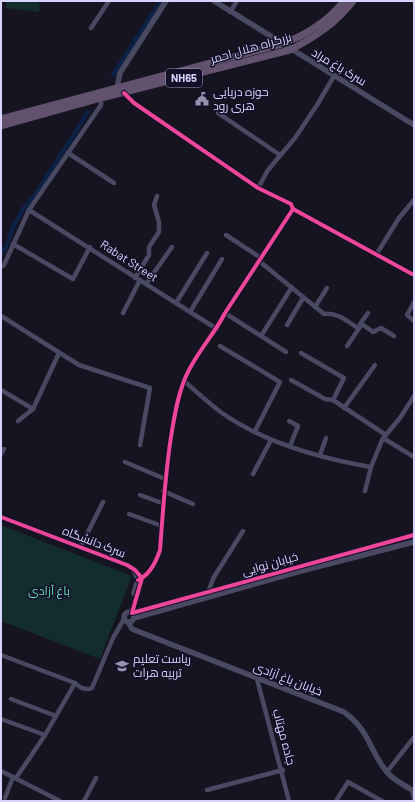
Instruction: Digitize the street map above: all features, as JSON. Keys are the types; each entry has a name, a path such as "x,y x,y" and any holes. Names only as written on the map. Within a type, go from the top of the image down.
{"highway":[{"name":"بزرگراه هلال احمر","path":"1,119 294,40 325,21 344,1"},
{"name":"بزرگراه هلال احمر","path":"1,126 101,98 290,50 315,37 329,26 353,1"}],"street":[{"path":"91,28 110,1"},
{"path":"117,88 120,73 166,1"},
{"name":"سرک باغ مراد","path":"214,1 290,50 414,125"},
{"path":"230,12 237,1"},
{"path":"258,188 268,170 295,138 334,76"},
{"path":"124,93 134,103 258,188 291,204 293,208 376,255 414,274"},
{"path":"3,266 29,210 101,105 101,98"},
{"path":"218,113 280,155"},
{"path":"68,153 114,183"},
{"path":"123,314 149,255 149,247 159,232 159,222 154,205 157,196"},
{"path":"376,255 399,218 414,200"},
{"path":"126,621 132,621 135,597 140,579 147,575 158,558 162,526 163,491 176,408 184,381 190,369 217,329 225,313 293,208"},
{"name":"Rabat Street","path":"29,210 90,247 217,329"},
{"path":"226,235 260,259 303,298 324,314 330,313 337,315 359,326 364,324 373,332 381,328 394,336"},
{"path":"14,244 73,279 90,247"},
{"path":"146,284 172,247"},
{"path":"176,303 207,253"},
{"path":"190,312 206,288 222,259"},
{"path":"1,260 3,266"},
{"path":"261,336 292,287"},
{"path":"315,307 327,288"},
{"path":"287,325 303,298"},
{"path":"414,302 408,315 414,322"},
{"path":"347,346 368,312"},
{"path":"225,313 286,352"},
{"path":"1,316 5,317 79,365 150,388 140,444"},
{"path":"220,346 280,382 255,431"},
{"path":"301,352 344,378 333,400"},
{"path":"18,421 33,409 59,353"},
{"path":"344,408 375,364"},
{"path":"291,380 325,399 333,400 414,457"},
{"path":"184,381 222,413 271,440 370,468"},
{"path":"1,390 33,409"},
{"path":"365,491 370,468 384,436 400,418 414,396"},
{"path":"289,421 298,426 290,446"},
{"path":"320,455 326,438"},
{"path":"253,474 271,440"},
{"path":"125,462 165,479"},
{"path":"163,491 193,504"},
{"path":"140,496 162,503"},
{"path":"80,548 103,502"},
{"path":"129,514 162,526"},
{"name":"سرک دانشگاه","path":"1,517 127,565 135,570 140,579"},
{"path":"208,592 214,577 243,531"},
{"name":"خیابان نوایی","path":"132,614 414,535"},
{"name":"خیابان نوایی","path":"132,614 414,542"},
{"path":"132,614 140,579"},
{"path":"135,597 138,605 148,610"},
{"path":"126,621 124,615 132,614"},
{"path":"1,657 75,683 80,688 86,690 92,688 113,638 126,621"},
{"name":"خیابان باغ آزادی","path":"126,621 132,629 344,712 356,720 366,734 387,772 413,790"},
{"name":"جاده مهتاب","path":"257,679 289,801"},
{"path":"6,798 15,777 45,735 75,683"},
{"path":"12,699 56,716"},
{"path":"1,719 45,735"},
{"path":"387,772 414,737"},
{"path":"207,790 282,770"},
{"path":"1,771 60,801"},
{"path":"84,801 96,778"},
{"path":"336,801 348,782 382,801"},
{"path":"413,790 414,800"}],"green space":[{"path":"6,1 40,1 39,12 6,8"},
{"name":"باغ آزادی","path":"1,525 132,576 100,659 1,621"}],"waterway":[{"path":"113,75 161,1"},
{"path":"1,254 6,247 14,225 24,208 36,194 88,112"}],"cycle path":[{"path":"124,93 134,103 258,188 291,204 293,209 414,274"},
{"path":"138,580 149,571 160,550 169,451 173,423 179,395 184,381 198,355 293,209"},
{"path":"1,517 127,565 135,570 142,578 132,613 414,535"}],"place":[{"name":"حوزه دریایی هری رود","path":"202,99"},
{"name":"ریاست تعلیم تربیه هرات","path":"122,666"}]}
